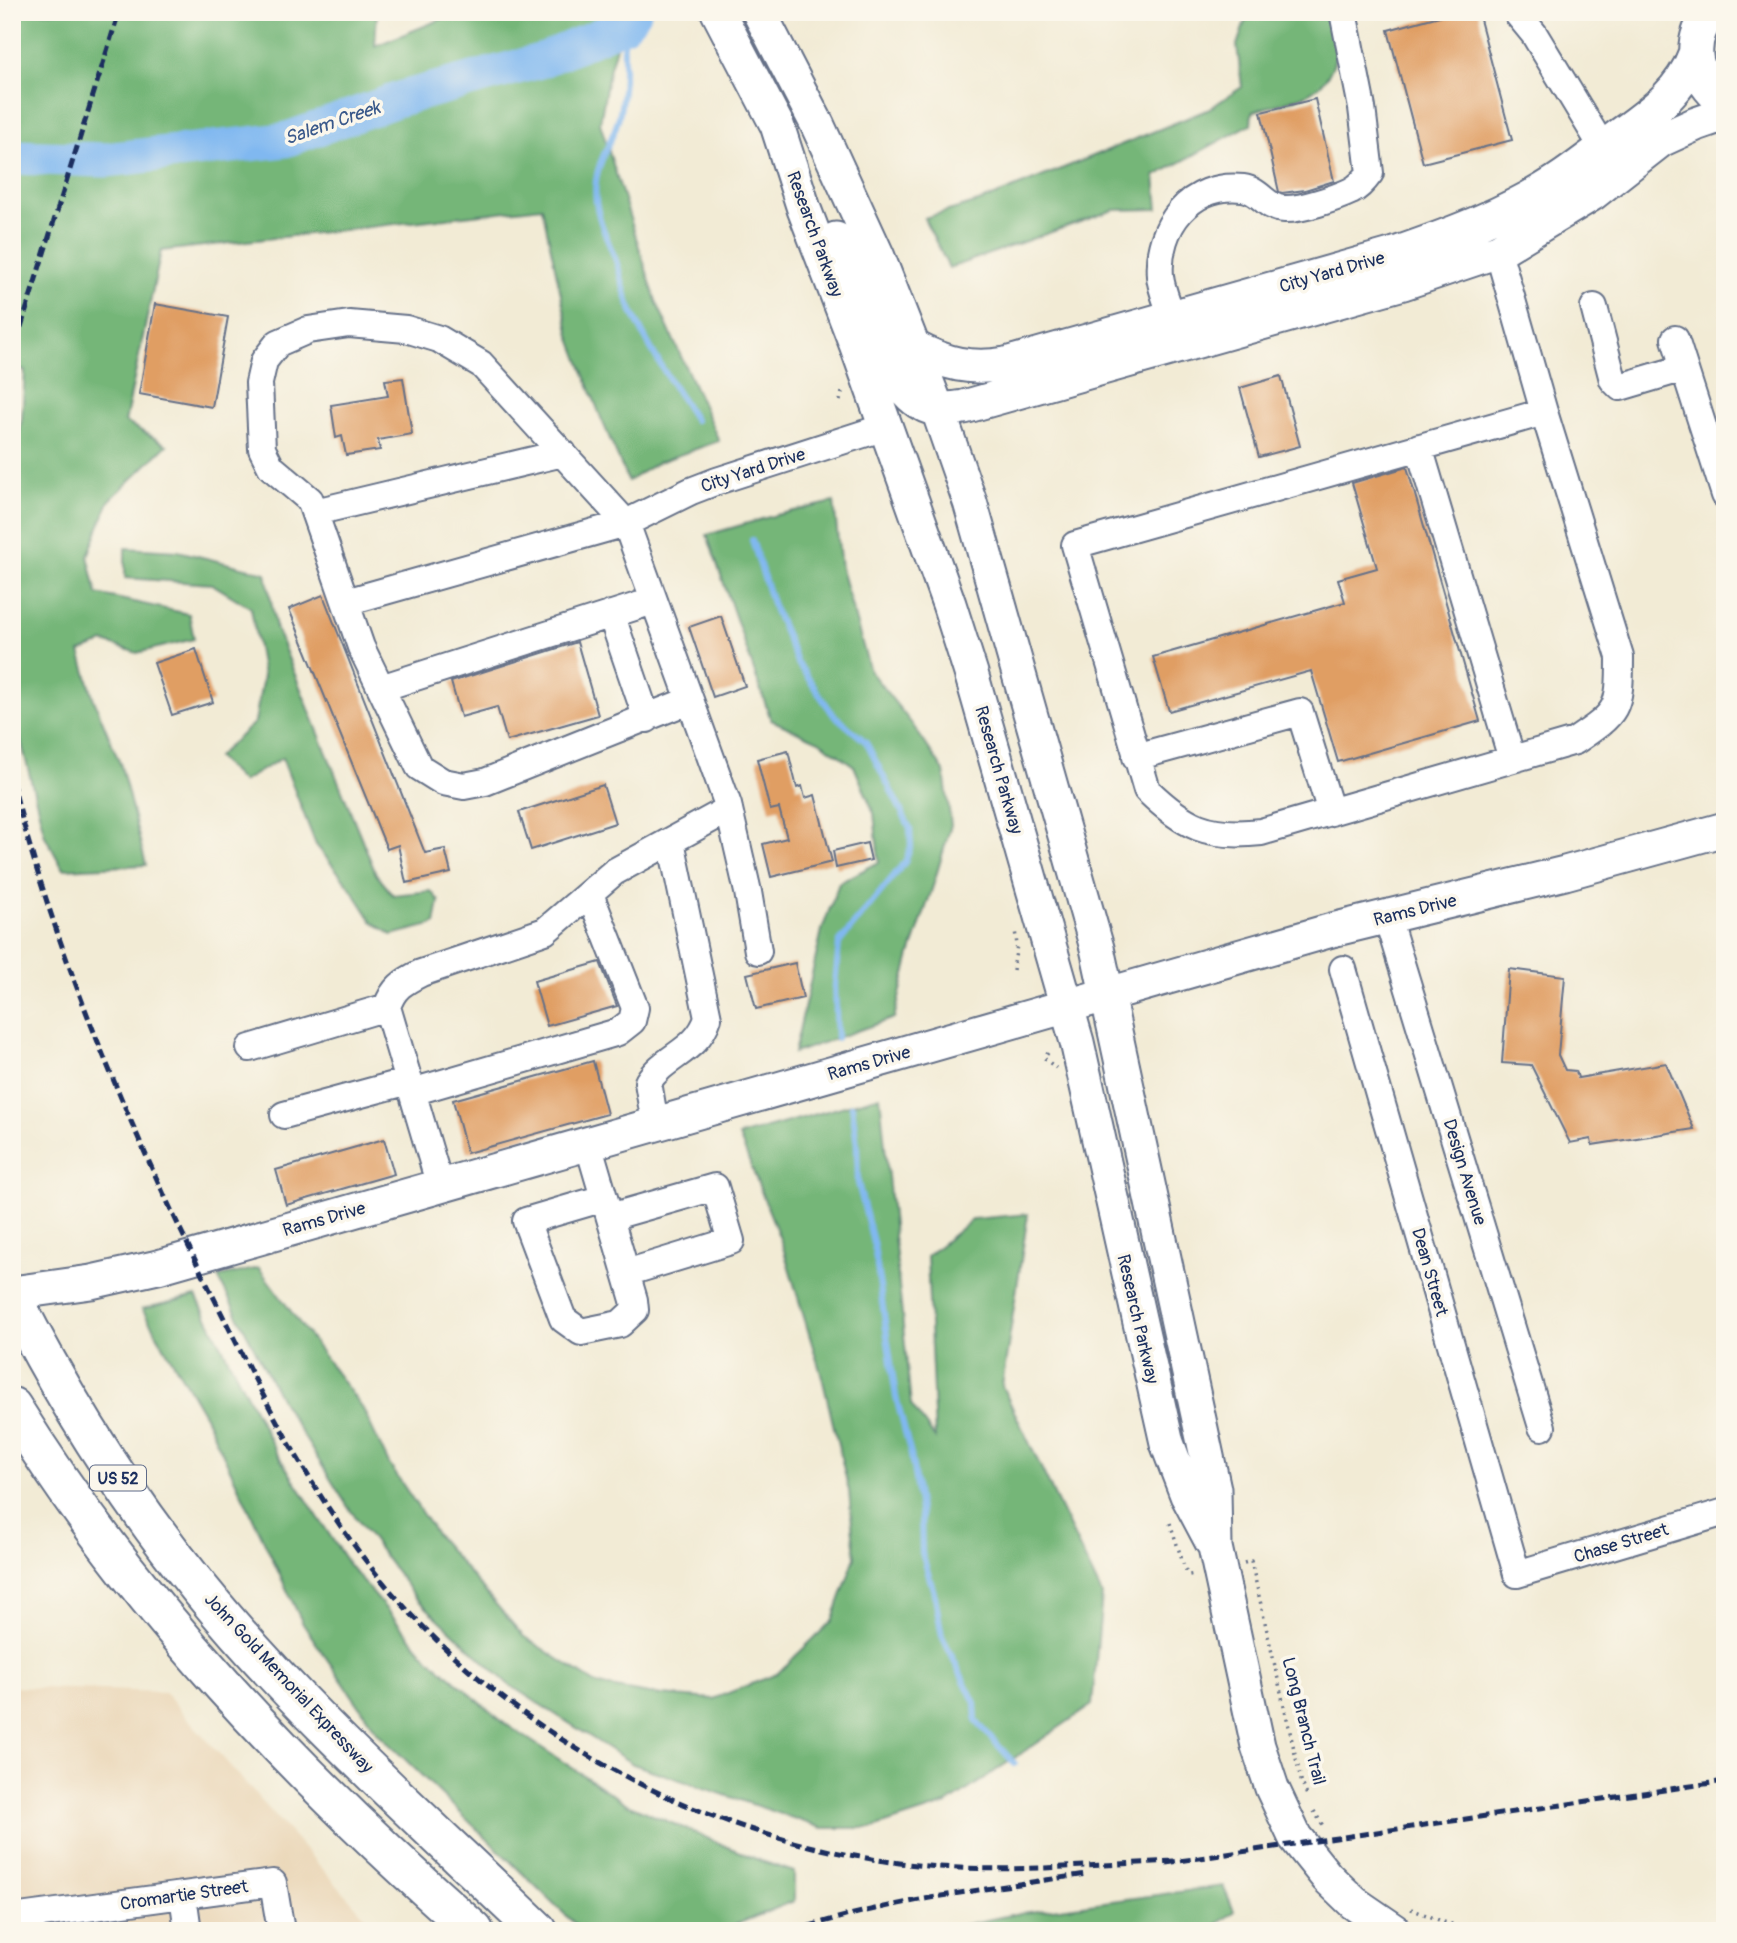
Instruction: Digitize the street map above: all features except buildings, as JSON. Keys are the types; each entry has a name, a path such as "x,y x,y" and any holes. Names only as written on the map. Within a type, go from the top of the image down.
{"highway":[{"name":"John Gold Memorial Expressway","path":"12,1294 36,1342 114,1471 155,1531 200,1589 306,1706 538,1931"},
{"name":"US 52","path":"12,1407 102,1538 196,1657 263,1730 428,1891 474,1931"},
{"path":"428,1891 456,1931"}],"main road":[{"name":"City Yard Drive","path":"914,347 945,362 983,368 1006,364 1441,239 1513,206 1563,177 1663,104 1689,72 1697,37 1711,12"},
{"name":"Research Parkway","path":"761,15 848,189 914,347 970,502 1097,948 1228,1555 1258,1746 1272,1788 1295,1837 1327,1877 1354,1903 1398,1917"},
{"name":"Research Parkway","path":"724,24 777,125 804,209 886,427 971,673 1077,1042 1164,1432 1187,1495 1228,1555"},
{"path":"1695,54 1700,74 1711,92 1725,103"},
{"name":"City Yard Drive","path":"938,410 986,401 1377,291 1498,251 1584,200 1661,141 1725,114"},
{"path":"777,125 855,278 902,386 924,406 938,410"},
{"name":"Rams Drive","path":"12,1294 158,1267 1066,1006 1388,917 1565,873 1725,829"}],"street":[{"path":"1172,317 1160,276 1163,249 1170,223 1187,203 1208,191 1242,188 1257,192 1271,205 1282,209 1298,208 1352,191 1364,182 1370,173 1359,94 1343,12"},
{"path":"1516,12 1534,34 1603,148"},
{"path":"1498,251 1619,657 1620,690 1613,713 1575,741 1261,832 1232,835 1197,828 1171,814 1147,790 1075,545 1544,412"},
{"path":"1594,307 1613,380 1617,385 1620,387 1684,368"},
{"path":"690,700 485,782 464,786 443,782 419,767 361,646 310,500 271,467 262,449 259,383 264,361 278,343 308,330 349,324 406,329 439,339 481,364 626,523 653,601 690,700 729,809 758,951"},
{"path":"1675,339 1725,495"},
{"name":"City Yard Drive","path":"346,602 626,523 717,481 886,427"},
{"path":"1419,447 1512,759"},
{"path":"315,512 562,453"},
{"path":"381,688 653,601"},
{"path":"611,614 647,719"},
{"path":"1136,757 1300,712 1331,811"},
{"path":"440,1186 387,1007 391,992 421,973 545,931 614,872 729,809"},
{"path":"658,1123 648,1082 653,1074 685,1051 704,1032 708,1018 671,841"},
{"path":"284,1115 410,1087 618,1032 632,1021 635,1008 590,894"},
{"name":"Design Avenue","path":"1388,917 1542,1427"},
{"name":"Dean Street","path":"1343,969 1517,1574"},
{"path":"250,1048 387,1007"},
{"path":"588,1143 607,1208 626,1273 635,1310 620,1324 581,1332 563,1319 526,1221 607,1208 715,1186 732,1241 626,1273"},
{"name":"Chase Street","path":"1517,1574 1725,1512"},
{"name":"Cromartie Street","path":"12,1918 273,1883 281,1931"},
{"path":"183,1895 188,1931"}],"path":[{"name":"Long Branch Trail","path":"1228,1555 1251,1561 1301,1780 1327,1833"},
{"path":"1398,1917 1420,1914 1479,1931"},
{"path":"1658,1931 1725,1928"}],"shaded area":[{"path":"12,1687 164,1692 378,1931 12,1931"}],"green space":[{"path":"12,12 377,12 375,46 449,16 530,21 547,12 626,12 609,71 600,123 656,301 719,441 659,462 628,481 570,336 542,207 161,251 125,422 167,445 109,501 88,556 97,594 189,614 194,639 137,653 104,642 80,652 94,700 121,766 146,865 63,869 45,836 16,721 12,695 12,468 22,419 25,371 12,368"},
{"path":"1330,12 1337,34 1337,46 1332,68 1326,78 1309,93 1252,112 1251,124 1155,176 1158,209 1114,210 949,268 924,218 982,201 1207,110 1242,87 1237,45 1248,13"},
{"path":"834,502 841,569 870,671 912,724 944,771 951,825 910,955 894,1018 794,1053 822,930 839,883 879,862 874,813 854,766 819,741 771,720 707,535"},
{"path":"125,548 178,551 266,573 276,628 376,874 393,895 431,891 439,901 435,924 392,935 372,921 348,884 316,845 282,758 242,782 217,757 255,722 263,676 251,608 212,584 125,578"},
{"path":"880,1096 911,1405 935,1438 927,1256 973,1219 1028,1214 1002,1386 1102,1595 1092,1705 947,1804 873,1828 822,1828 633,1764 508,1684 415,1597 348,1507 282,1402 218,1277 259,1268 363,1409 389,1464 438,1537 523,1636 598,1685 649,1694 713,1699 777,1674 832,1621 855,1557 849,1491 822,1377 782,1244 739,1136"},
{"path":"196,1296 276,1452 349,1565 424,1654 504,1723 627,1804 761,1861 794,1872 794,1901 720,1931 582,1931 378,1733 303,1624 205,1416 142,1309"},
{"path":"1223,1886 1234,1911 1215,1926 1202,1931 936,1931 1015,1914"}],"waterway":[{"name":"Salem Creek","path":"12,157 105,160 285,140 399,99 540,61 623,25 634,12"},
{"path":"623,25 623,93 617,124 597,173 596,201 631,309 695,420"},
{"path":"752,540 772,603 797,662 833,714 866,742 910,828 911,846 905,862 839,943 835,985 837,1038"},
{"path":"852,1106 858,1183 874,1246 896,1397 911,1455 921,1516 922,1553 935,1596 942,1636 975,1703 976,1721 1015,1764"}],"railway":[{"path":"12,356 119,12"},
{"path":"12,780 48,906 94,1033 147,1157 258,1386 319,1494 366,1561 420,1623 480,1679 545,1728 615,1771 689,1806 766,1834 846,1854 927,1866 1020,1869 1175,1861"},
{"path":"1166,1863 1725,1781"},
{"path":"794,1931 902,1903 1086,1874"}]}
